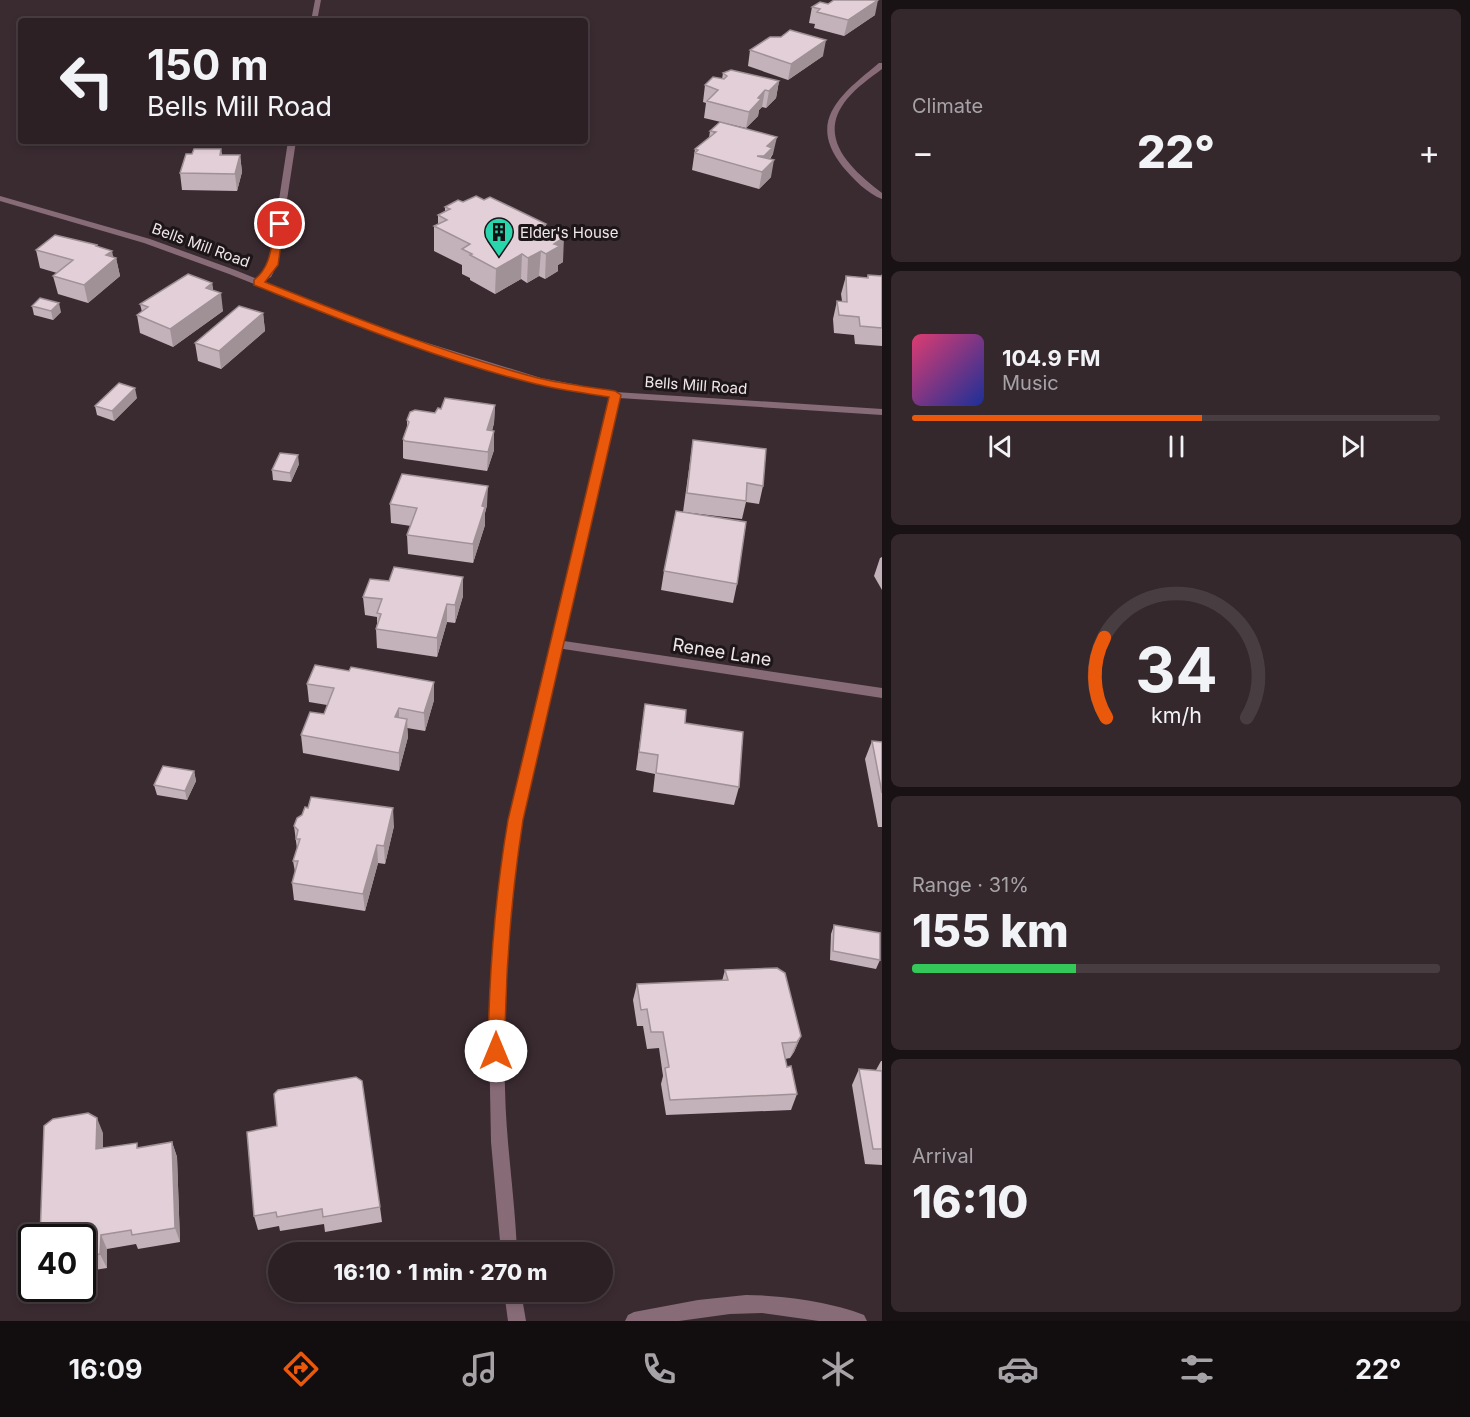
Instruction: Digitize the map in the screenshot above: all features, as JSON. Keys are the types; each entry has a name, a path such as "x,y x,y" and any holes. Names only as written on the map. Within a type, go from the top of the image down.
{"street":[{"path":"315,18 318,0"},
{"path":"882,65 840,102 830,129 833,147 847,168 882,197"},
{"path":"258,282 268,275 273,265 292,144"},
{"name":"Bells Mill Road","path":"0,198 147,241 258,282 379,331 538,381 615,395 882,412"},
{"path":"508,1242 496,1098 497,980 505,886 516,820 615,395"},
{"name":"Renee Lane","path":"557,644 882,693"},
{"path":"514,1302 517,1321"},
{"path":"634,1321 707,1307 762,1304 815,1311 858,1321"}],"building":[{"path":"834,0 878,0 848,20 817,12 820,9 812,7 820,2 828,4"},
{"path":"790,30 826,40 791,64 750,50 770,37 781,37"},
{"path":"731,70 779,81 769,91 765,90 758,98 761,99 749,112 707,101 718,90 705,85 713,77 724,79 727,76 723,73"},
{"path":"720,122 777,137 767,146 772,148 764,156 757,156 774,160 762,172 695,153 698,150 695,149 716,132 710,131"},
{"path":"194,149 221,149 220,155 240,155 235,174 180,173 186,154 192,154"},
{"path":"476,196 484,200 490,197 546,224 542,226 564,237 554,244 560,246 546,254 541,251 528,258 522,254 496,269 470,255 472,254 462,249 470,244 434,226 447,220 438,215 450,209 445,207 458,200 463,202"},
{"path":"55,235 97,245 112,251 106,255 116,258 84,285 53,276 73,260 36,250"},
{"path":"188,274 212,283 206,288 221,293 170,329 137,315 148,307 140,304"},
{"path":"868,275 882,276 882,328 860,326 859,317 839,315 837,301 847,302 846,276 868,278"},
{"path":"40,298 59,303 51,311 32,306"},
{"path":"239,306 263,313 219,351 195,343"},
{"path":"119,383 135,388 112,411 95,406"},
{"path":"445,398 495,405 487,430 494,431 488,452 403,439 410,412 415,410 435,413 438,408 441,409"},
{"path":"693,440 766,449 763,486 747,483 746,501 687,493"},
{"path":"280,453 298,455 290,473 272,470"},
{"path":"402,474 488,486 482,506 485,507 473,544 407,535 417,508 390,504"},
{"path":"676,511 746,522 737,584 664,571"},
{"path":"394,567 463,577 455,605 447,604 437,638 376,629 381,614 377,613 382,599 363,597 370,579 389,581"},
{"path":"315,665 349,671 351,667 434,682 424,713 399,708 395,717 407,719 399,753 301,735 310,712 324,714 334,688 307,684"},
{"path":"645,704 686,710 685,723 743,732 739,787 656,773 658,755 639,752"},
{"path":"872,741 882,742 882,793"},
{"path":"163,766 194,771 185,791 154,785"},
{"path":"311,797 393,808 384,846 377,845 363,894 292,883 298,861 293,861 300,839 296,839 298,830 294,826 305,807 308,808"},
{"path":"834,925 880,933 880,960 833,951"},
{"path":"777,968 785,973 801,1036 797,1042 782,1043 787,1067 791,1066 797,1094 670,1100 665,1068 669,1067 663,1032 651,1032 647,1009 641,1010 637,984 728,980 725,970"},
{"path":"859,1069 882,1071 882,1149 873,1149"},
{"path":"356,1077 362,1081 380,1207 323,1217 322,1209 277,1217 276,1212 254,1216 247,1132 277,1126 274,1094 278,1090"},
{"path":"88,1113 97,1118 96,1149 137,1143 137,1148 172,1142 175,1228 132,1235 131,1230 101,1235 100,1254 96,1255 96,1224 40,1224 44,1126 53,1119"}],"place":[{"name":"Elder's House","path":"499,258"}],"route":[{"path":"280,224 273,265 268,275 258,282 379,331 459,358 538,381 615,395 516,820 505,886 497,980 496,1051"}]}
